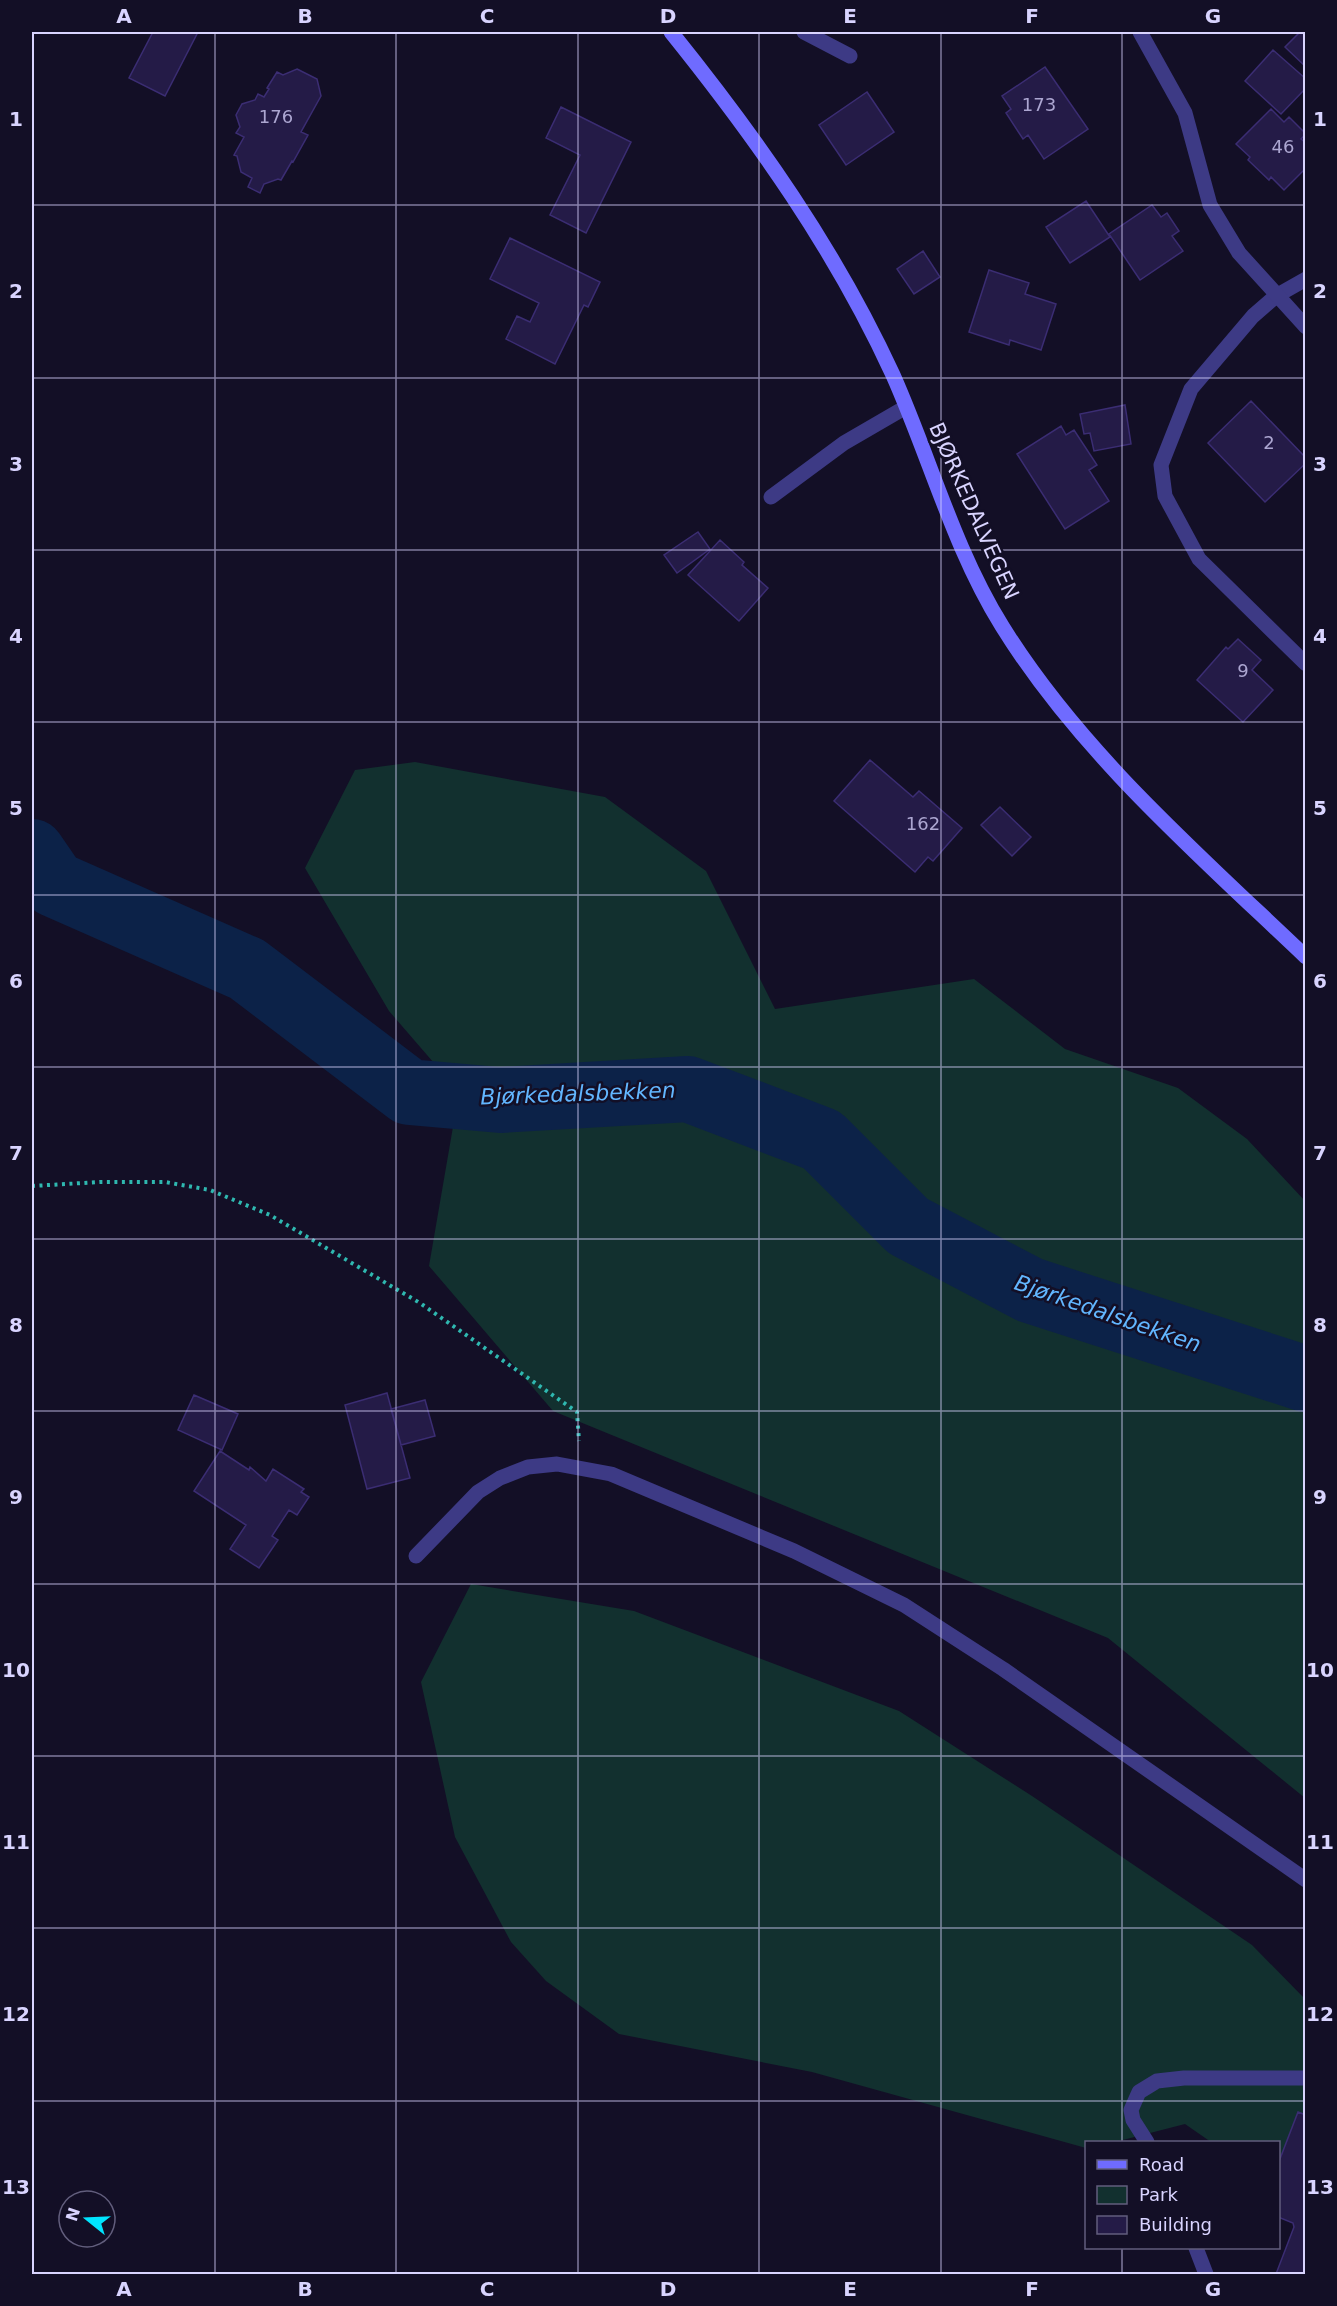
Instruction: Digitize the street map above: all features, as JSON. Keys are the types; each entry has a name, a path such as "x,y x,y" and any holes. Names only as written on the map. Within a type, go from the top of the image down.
{"main road":[{"name":"BJØRKEDALVEGEN","path":"671,32 768,159 819,236 859,308 906,407 982,590 1002,626 1058,707 1121,778 1305,957"}],"street":[{"path":"804,32 850,56"},
{"path":"1140,32 1185,113 1210,205 1239,253 1305,327"},
{"path":"1305,279 1276,296 1253,316 1191,388 1161,465 1165,496 1199,559 1305,664"},
{"path":"771,497 844,443 906,407"},
{"path":"416,1556 478,1492 500,1478 528,1467 557,1464 611,1474 794,1551 904,1605 1003,1669 1305,1880"},
{"path":"1146,2141 1133,2120 1131,2110 1139,2092 1157,2081 1184,2078 1305,2078"},
{"path":"1197,2249 1206,2274"}],"path":[{"path":"32,1186 100,1182 165,1182 210,1190 270,1215 420,1303 577,1412 580,1468"}],"green space":[{"path":"415,762 605,797 706,871 775,1009 974,979 1065,1049 1178,1088 1247,1139 1305,1201 1305,1798 1108,1638 553,1411 429,1266 459,1092 389,1011 305,868 355,770"},
{"path":"471,1584 634,1611 899,1711 1032,1796 1252,1945 1305,1999 1305,2193 1280,2182 1280,2141 1210,2141 1185,2124 1119,2141 1085,2141 1085,2148 812,2072 619,2034 546,1981 511,1942 455,1837 421,1682"}],"building":[{"path":"153,32 198,32 165,96 129,78"},
{"path":"1300,32 1306,32 1306,67 1285,47"},
{"path":"1273,50 1306,79 1306,88 1281,114 1245,81"},
{"path":"1045,67 1088,129 1044,159 1028,135 1023,139 1006,113 1011,109 1002,96"},
{"path":"297,69 317,79 321,96 301,132 308,135 293,162 281,180 264,184 260,193 248,187 252,178 241,172 237,156 234,155 244,137 236,133 240,127 236,115 242,104 255,100 258,94 264,97 277,72 283,75"},
{"path":"867,92 894,132 846,165 819,125"},
{"path":"561,107 631,142 586,233 550,215 580,155 546,138"},
{"path":"1271,109 1284,122 1289,117 1306,134 1301,139 1306,143 1306,168 1284,190 1271,177 1269,180 1248,160 1250,157 1236,144"},
{"path":"1086,201 1110,237 1070,263 1046,227"},
{"path":"1152,205 1161,217 1167,213 1179,231 1172,236 1183,251 1140,280 1109,234"},
{"path":"510,238 600,282 588,307 584,305 555,364 506,339 517,316 530,322 539,303 490,279"},
{"path":"923,251 940,277 914,294 897,269"},
{"path":"989,270 1029,283 1025,294 1056,304 1041,350 1010,340 1009,345 969,332"},
{"path":"1251,401 1306,458 1305,464 1265,502 1208,443"},
{"path":"1125,405 1131,444 1094,451 1090,433 1084,434 1080,414"},
{"path":"1061,426 1066,435 1074,430 1097,465 1089,470 1109,501 1065,529 1017,454"},
{"path":"698,532 710,549 677,573 664,555"},
{"path":"720,540 744,562 742,565 768,588 739,621 688,575"},
{"path":"1238,639 1261,660 1252,670 1273,690 1243,722 1197,680 1226,647 1228,649"},
{"path":"870,760 913,797 919,791 962,828 933,861 928,857 915,872 834,801"},
{"path":"1000,807 1031,837 1012,856 981,825"},
{"path":"387,1393 410,1478 367,1489 345,1405"},
{"path":"194,1395 238,1414 222,1450 178,1430"},
{"path":"425,1400 435,1436 401,1445 391,1409"},
{"path":"220,1451 249,1470 250,1467 266,1481 273,1469 304,1489 301,1492 309,1497 297,1515 289,1510 272,1536 278,1540 259,1568 230,1549 246,1525 194,1491"},
{"path":"1298,2112 1306,2115 1306,2274 1276,2274 1294,2227 1293,2223 1280,2218 1280,2159"}],"waterway":[{"name":"Bjørkedalsbekken","path":"32,852 54,884 247,969 409,1092 500,1100 688,1089 822,1140 908,1226 1030,1290 1306,1379"}]}
